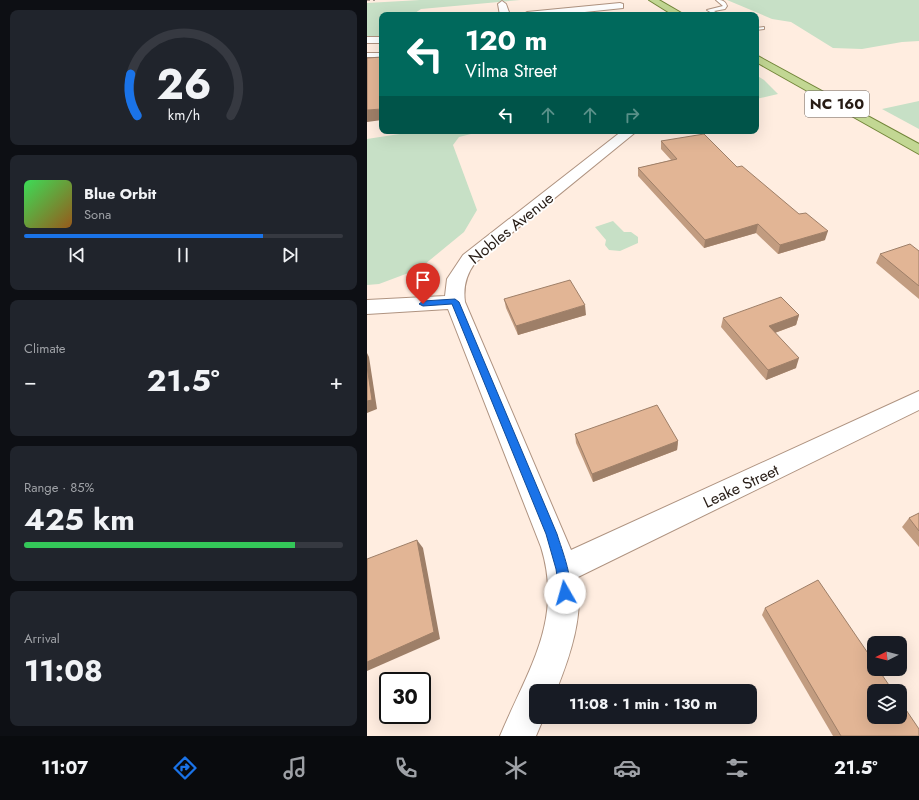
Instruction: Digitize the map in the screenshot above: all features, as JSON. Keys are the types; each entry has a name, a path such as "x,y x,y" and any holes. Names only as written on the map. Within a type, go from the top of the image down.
{"main road":[{"path":"653,0 672,12"},
{"name":"NC 160","path":"759,60 919,150"}],"street":[{"path":"576,0 583,10"},
{"path":"502,4 504,12"},
{"path":"567,12 620,6"},
{"path":"367,40 379,40"},
{"name":"Nobles Avenue","path":"542,684 556,653 563,624 565,593 562,569 551,534 455,302 454,284 460,270 469,259 626,134"},
{"path":"367,307 455,302"},
{"name":"Leake Street","path":"562,569 728,492 919,400"},
{"path":"518,736 529,712"}],"lane":[{"path":"713,12 709,10 723,8 725,6 724,3 718,0"},
{"path":"367,55 379,54"}],"green space":[{"path":"420,0 520,0 421,9 416,12 379,12 379,37 367,38 367,3"},
{"path":"727,0 919,0 919,41 902,42 862,49 833,48 791,22 772,19 759,14 759,12 755,12"},
{"path":"759,77 764,80 778,94 759,98"},
{"path":"919,101 919,129 882,109"},
{"path":"400,134 471,134 459,137 453,145 477,210 464,232 419,269 379,284 367,285 367,139"},
{"path":"613,221 624,232 631,232 638,237 638,243 620,251 609,250 605,245 606,240 595,227"}],"building":[{"path":"379,57 379,109 367,110 367,58"},
{"path":"704,134 737,167 742,166 799,214 806,213 828,231 780,245 758,224 705,240 638,168 677,159 661,141"},
{"path":"910,244 919,251 919,286 880,254"},
{"path":"570,280 585,305 516,326 504,299"},
{"path":"781,297 799,315 769,326 799,358 768,370 723,318"},
{"path":"367,366 372,400 367,401"},
{"path":"657,405 678,441 592,474 575,434"},
{"path":"919,513 919,531 909,518"},
{"path":"417,540 434,632 367,662 367,559"},
{"path":"818,580 867,652 867,676 883,676 888,684 867,684 867,724 907,724 907,711 919,729 919,736 841,736 765,608"}],"railway":[{"path":"367,0 375,0"}],"route":[{"path":"423,304 455,302 551,534 562,569 565,593"}]}
